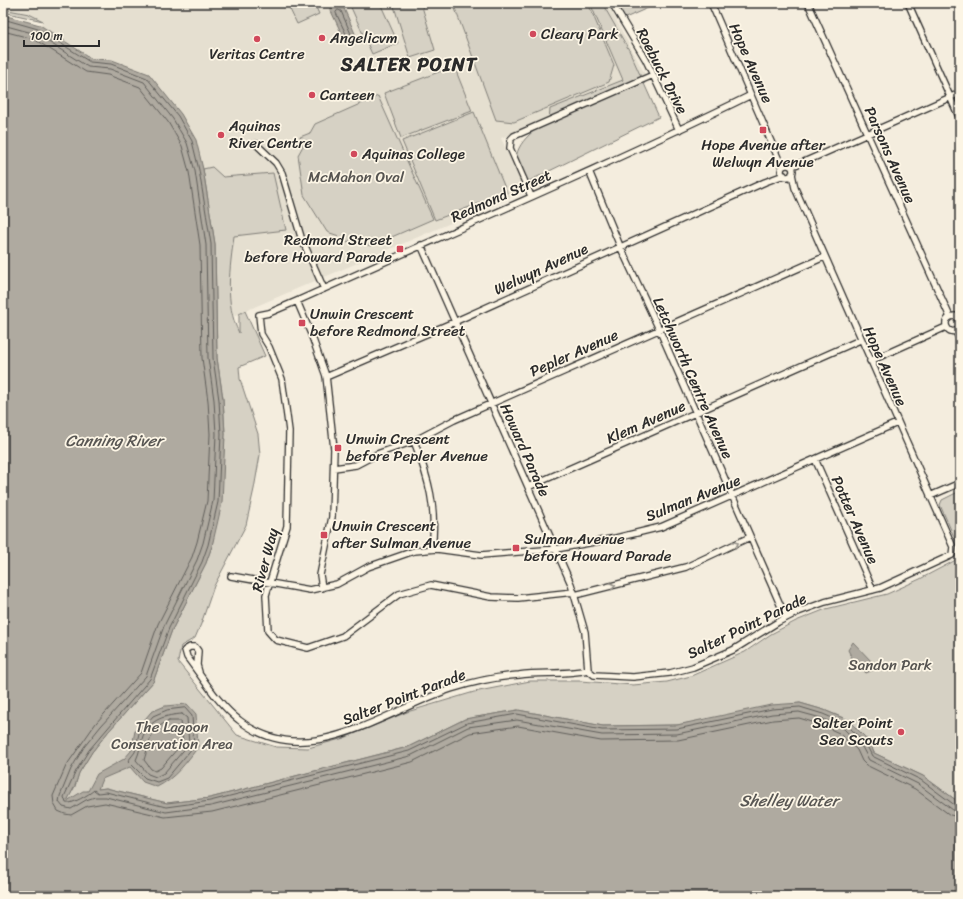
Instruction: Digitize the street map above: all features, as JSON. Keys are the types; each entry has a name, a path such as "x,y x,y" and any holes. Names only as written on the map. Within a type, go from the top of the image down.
{"street":[{"name":"Roebuck Drive","path":"612,3 638,46 679,130"},
{"name":"Hope Avenue","path":"711,3 778,156 795,188 860,340 954,552"},
{"name":"Parsons Avenue","path":"808,3 950,317"},
{"path":"908,3 960,119"},
{"path":"531,196 510,148 511,139 514,136 653,75"},
{"name":"Welwyn Avenue","path":"326,378 454,322 765,182 804,162 960,93"},
{"name":"Redmond Street","path":"258,315 269,313 589,171 751,95"},
{"path":"256,144 276,163 282,173 301,237 324,289"},
{"name":"Letchworth Centre Avenue","path":"589,171 620,246 659,329 786,618"},
{"name":"Howard Parade","path":"421,245 575,593 585,632 588,670"},
{"name":"Pepler Avenue","path":"334,468 352,467 377,454 414,441 454,420 824,256"},
{"path":"296,301 311,334 326,378 334,449 332,517 320,575 322,588"},
{"name":"River Way","path":"258,315 262,336 269,347 282,379 289,431 287,526 266,595 268,632 277,641 308,648 343,636 399,594 428,586 437,586 491,597 518,598 575,593 686,567 750,537"},
{"path":"946,327 947,320 950,317 955,316 960,320"},
{"path":"946,327 951,332 958,330 960,340"},
{"path":"870,361 946,327"},
{"name":"Klem Avenue","path":"528,487 860,340"},
{"name":"Sulman Avenue","path":"231,576 306,590 322,588 342,582 368,567 414,551 432,549 480,555 556,549 616,538 661,527 897,423"},
{"path":"414,441 425,469 434,505 434,534 432,549"},
{"name":"Potter Avenue","path":"815,459 873,590"},
{"path":"930,496 960,483"},
{"name":"Salter Point Parade","path":"199,672 227,708 247,726 266,736 295,742 327,740 450,689 480,681 518,675 574,673 588,670 594,676 621,678 651,676 682,670 733,650 786,618 825,602 873,590 949,557 954,552"}],"shaded area":[{"name":"Aquinas College","path":"3,3 607,3 647,78 501,138 523,187 521,193 217,323 112,60 92,59 40,25 43,21 3,9"}],"green space":[{"path":"287,3 314,3 319,14 297,24"},
{"path":"349,3 380,3 398,43 372,54"},
{"path":"393,3 421,3 435,50 410,58"},
{"name":"Cleary Park","path":"453,3 588,3 614,65 609,82 514,122 496,120"},
{"path":"590,3 602,3 629,50 659,117 523,184 516,168 518,151 525,139 531,133 549,120 550,109 623,80"},
{"path":"616,3 659,3 623,19"},
{"path":"3,9 29,14 43,21 3,12"},
{"path":"454,66 472,111 401,138 384,93"},
{"name":"McMahon Oval","path":"378,96 433,219 371,246 352,240 342,244 339,236 327,232 304,195 298,155 303,146 300,137 310,133 315,124"},
{"path":"474,112 507,193 435,220 402,141"},
{"path":"212,167 223,177 273,173 286,230 234,236 229,285 231,310 239,333 239,314 245,311 265,356 239,367 240,379 258,434 260,455 246,525 214,586 195,638 181,646 178,662 237,735 276,747 308,748 344,738 407,712 474,692 530,681 580,681 633,685 667,682 691,676 745,652 771,634 796,621 826,609 887,594 954,561 960,555 960,803 923,776 874,753 869,742 848,720 824,710 800,703 677,725 603,726 518,710 465,719 408,747 210,798 167,803 106,788 88,791 66,802 75,786 79,773 92,752 153,682 172,630 206,563 212,546 223,465 225,434 223,399 217,358 215,244 203,169"},
{"path":"960,491 960,550 940,505 942,500"}],"water":[{"path":"342,4 357,38 346,43 330,9"},
{"path":"3,15 40,25 92,59 112,60 149,74 181,114 196,140 203,169 215,244 217,358 223,399 225,434 222,503 212,546 206,563 172,630 153,682 92,752 79,773 75,786 67,801 83,791 88,791 97,774 124,759 131,751 135,731 151,712 165,706 187,704 196,714 198,747 189,759 175,775 157,787 143,782 130,767 102,779 98,789 106,788 167,803 210,798 408,747 465,719 518,710 603,726 677,725 771,705 800,703 824,710 848,720 870,742 874,753 923,776 960,803 960,896 3,896"},
{"path":"853,642 872,662 873,670 866,673 854,662 848,650"}],"place":[{"name":"Cleary Park","path":"533,34"},
{"name":"Angelicvm","path":"322,38"},
{"name":"Veritas Centre","path":"257,39"},
{"name":"Canteen","path":"312,95"},
{"name":"Hope Avenue after Welwyn Avenue","path":"763,130"},
{"name":"Aquinas River Centre","path":"221,135"},
{"name":"Aquinas College","path":"354,154"},
{"name":"Redmond Street before Howard Parade","path":"400,249"},
{"name":"Unwin Crescent before Redmond Street","path":"302,323"},
{"name":"Unwin Crescent before Pepler Avenue","path":"338,448"},
{"name":"Unwin Crescent after Sulman Avenue","path":"324,535"},
{"name":"Sulman Avenue before Howard Parade","path":"516,548"},
{"name":"Salter Point Sea Scouts","path":"901,732"}],"district":[{"name":"SALTER POINT","path":"409,64"}],"water label":[{"name":"Canning River","path":"114,440"},
{"name":"Shelley Water","path":"789,800"}],"park label":[{"name":"Sandon Park","path":"890,665"},
{"name":"The Lagoon Conservation Area","path":"172,736"}]}
